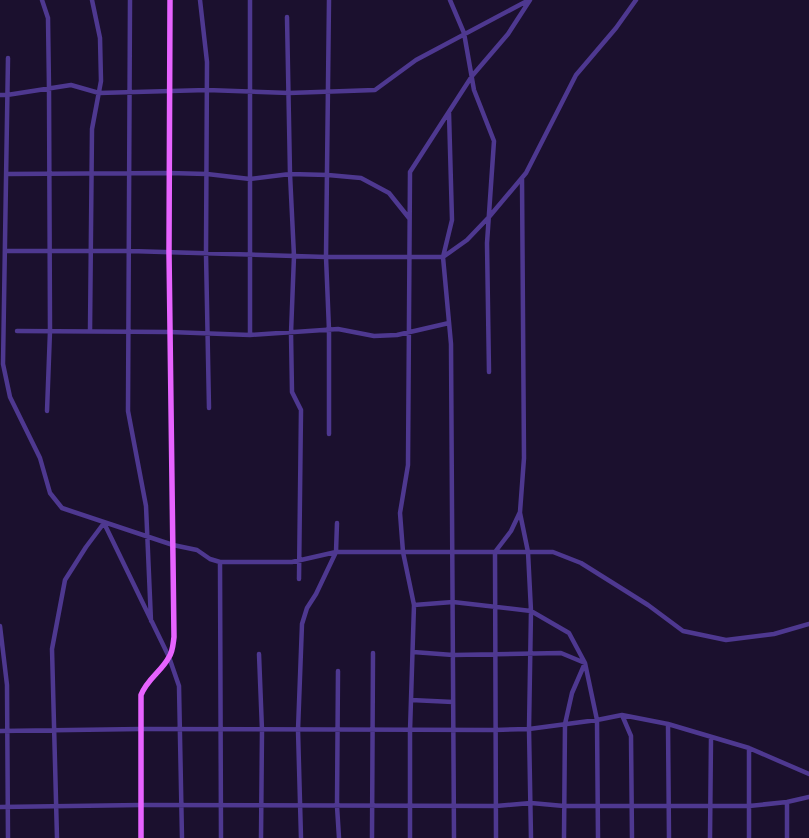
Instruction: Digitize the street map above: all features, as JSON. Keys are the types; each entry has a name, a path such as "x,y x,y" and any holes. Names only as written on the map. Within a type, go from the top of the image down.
{"main road":[{"path":"141,838 141,695 144,688 169,657 174,637 169,252 170,0"}],"street":[{"path":"42,0 48,18 49,88 50,331 47,411"},
{"path":"90,332 92,129 99,93 100,38 92,0"},
{"path":"130,0 128,411 146,506 151,621"},
{"path":"200,0 207,62 206,254 209,408"},
{"path":"250,0 250,335"},
{"path":"329,0 326,257 329,330 329,434"},
{"path":"450,0 464,33 474,90 494,141 487,243 489,372"},
{"path":"0,94 7,95 71,85 99,93 207,90 289,93 375,90 416,60 529,0"},
{"path":"410,838 410,731 414,605 403,552 400,513 408,465 410,172 472,76 508,34 529,0"},
{"path":"6,251 130,250 326,257 443,257 467,240 489,218 522,178 576,75 616,28 636,0"},
{"path":"288,17 290,174 294,256 291,333 292,392 301,410 299,578"},
{"path":"8,58 3,364 10,397 40,458 50,493 62,508 104,524 172,545 197,550 210,560 220,562 292,562 336,552 553,552 581,563 648,605 683,631 726,640 774,634 809,624"},
{"path":"449,112 452,220 443,257 450,344 454,838"},
{"path":"6,174 170,172 250,179 290,174 361,178 389,193 409,219"},
{"path":"522,178 524,458 520,512 528,552 531,611 529,729 532,838"},
{"path":"17,331 170,332 250,335 351,330 374,336 409,332 449,323"},
{"path":"496,838 495,552 510,531 520,512"},
{"path":"301,838 298,730 302,624 307,608 316,594 336,552 337,523"},
{"path":"104,524 169,657 179,686 182,838"},
{"path":"57,838 52,649 65,580 86,547 104,524"},
{"path":"220,562 221,838"},
{"path":"414,605 453,602 531,611 570,633 585,663 597,720 598,838"},
{"path":"0,626 7,685 8,838"},
{"path":"413,652 453,655 561,653 585,663"},
{"path":"372,838 371,731 373,653"},
{"path":"259,654 262,730 261,838"},
{"path":"564,838 566,724 572,693 585,663"},
{"path":"338,671 337,806 339,838"},
{"path":"411,700 453,702"},
{"path":"0,731 141,729 495,730 529,729 622,715 668,724 749,748 809,774"},
{"path":"622,715 631,736 632,838"},
{"path":"668,724 670,838"},
{"path":"710,838 711,738"},
{"path":"749,748 749,838"},
{"path":"0,807 141,805 496,806 531,803 564,806 749,806 809,798"},
{"path":"787,802 787,838"}]}
